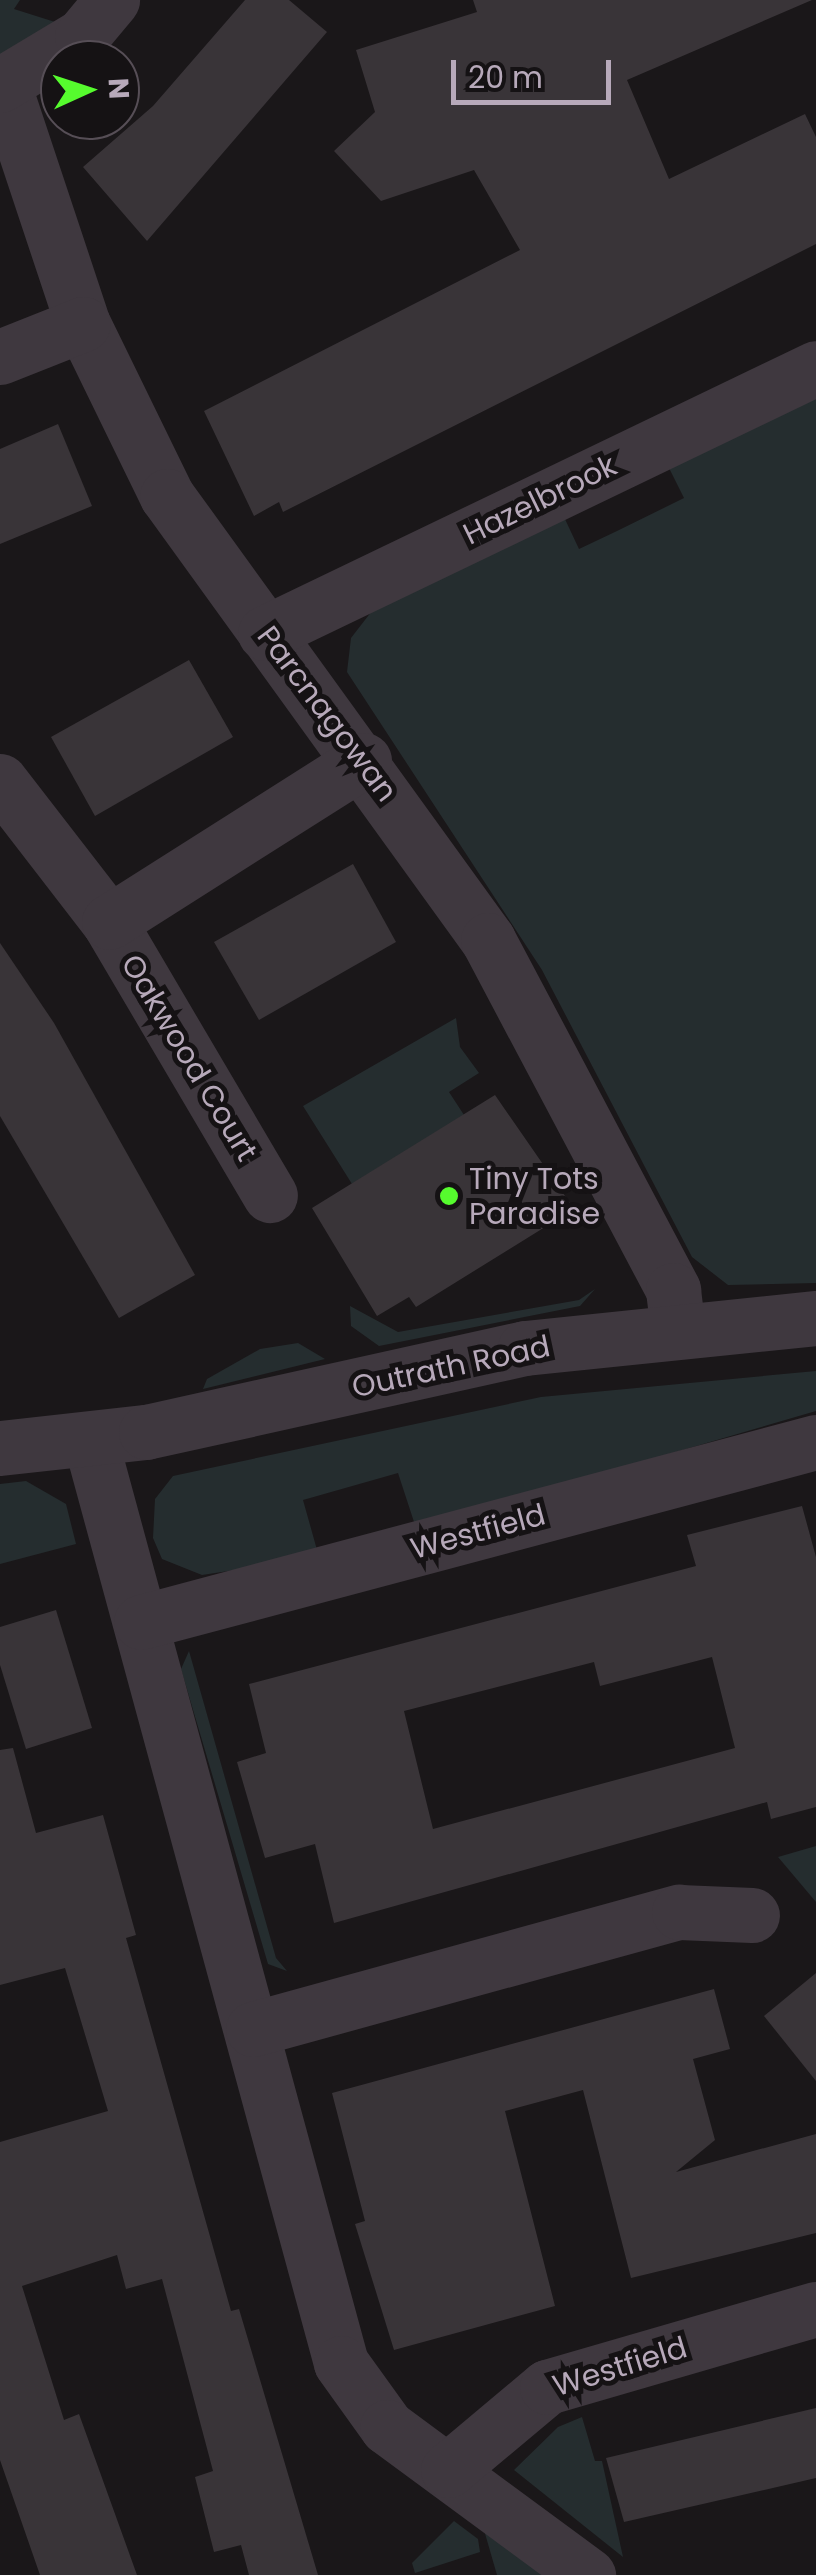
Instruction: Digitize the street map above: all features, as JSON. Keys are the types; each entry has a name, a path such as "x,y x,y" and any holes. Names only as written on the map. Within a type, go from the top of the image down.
{"street":[{"path":"2,84 82,36 112,0"},
{"name":"Parcnagowan","path":"2,84 82,324 167,496 265,633 364,760 488,940 552,1052 672,1290 678,1331"},
{"path":"0,356 82,324"},
{"name":"Hazelbrook","path":"265,633 816,368"},
{"name":"Oakwood Court","path":"108,922 364,760"},
{"name":"Oakwood Court","path":"0,782 108,922 270,1195"},
{"name":"Outrath Road","path":"0,1448 90,1439 524,1348 816,1318"},
{"path":"90,1439 253,2029 340,2363 388,2428 588,2575"},
{"name":"Westfield","path":"141,1622 816,1442"},
{"path":"253,2029 679,1912 752,1916"},
{"name":"Westfield","path":"448,2470 547,2387 816,2309"}],"shaded area":[{"path":"0,0 20,0 14,9 55,22 0,58"},
{"path":"816,396 816,1283 728,1285 692,1257 542,970 347,672 351,638 375,607 564,517 579,549 617,531 684,498 668,466"},
{"path":"456,1018 460,1047 479,1073 449,1092 464,1115 352,1184 303,1106"},
{"path":"595,1289 580,1306 379,1346 351,1326 350,1306 398,1332 579,1300"},
{"path":"298,1343 325,1359 203,1389 207,1379 260,1349"},
{"path":"816,1371 816,1411 416,1528 398,1473 303,1500 319,1557 202,1575 162,1559 153,1538 155,1499 173,1476 541,1397"},
{"path":"26,1481 66,1504 76,1544 0,1564 0,1484"},
{"path":"189,1651 276,1958 287,1971 268,1964 181,1669"},
{"path":"816,1846 816,1902 778,1857"},
{"path":"582,2417 595,2461 602,2461 623,2557 514,2470 558,2427"},
{"path":"454,2521 478,2539 480,2552 415,2573 412,2563"},
{"path":"484,2530 543,2575 497,2575"}],"building":[{"path":"245,0 289,0 327,32 147,241 83,167 114,140 140,140 140,117"},
{"path":"473,0 812,0 627,80 669,179 805,114 816,137 816,244 283,512 279,502 254,516 204,411 520,250 474,170 381,201 334,151 375,112 356,50 477,12"},
{"path":"58,424 92,506 0,544 0,449"},
{"path":"189,660 233,737 95,816 51,737"},
{"path":"353,864 396,942 259,1020 214,942"},
{"path":"0,943 54,1023 195,1275 119,1318 0,1116"},
{"name":"Tiny Tots Paradise","path":"495,1095 574,1209 416,1307 409,1297 377,1316 312,1208"},
{"path":"802,1506 816,1557 816,1807 771,1819 767,1802 334,1923 315,1844 265,1858 237,1762 266,1753 249,1684 696,1566 687,1535","holes":["712,1657 735,1748 433,1829 404,1711 594,1662 600,1686"]},
{"path":"56,1610 92,1728 26,1749 0,1665 0,1627"},
{"path":"13,1748 36,1833 103,1815 136,1935 126,1938 231,2311 239,2309 318,2575 249,2575 241,2545 214,2552 195,2477 213,2471 162,2279 126,2289 117,2255 22,2286 64,2420 79,2414 137,2575 40,2575 0,2460 0,2142 108,2111 65,1968 0,1985 0,1750"},
{"path":"816,1973 816,2081 764,2016"},
{"path":"714,1989 730,2049 693,2059 715,2140 676,2172 816,2134 816,2233 631,2278 583,2090 505,2111 555,2306 394,2350 355,2224 365,2221 332,2093"},
{"path":"816,2408 816,2478 624,2522 606,2458"}],"place":[{"name":"Tiny Tots Paradise","path":"449,1196"}]}
